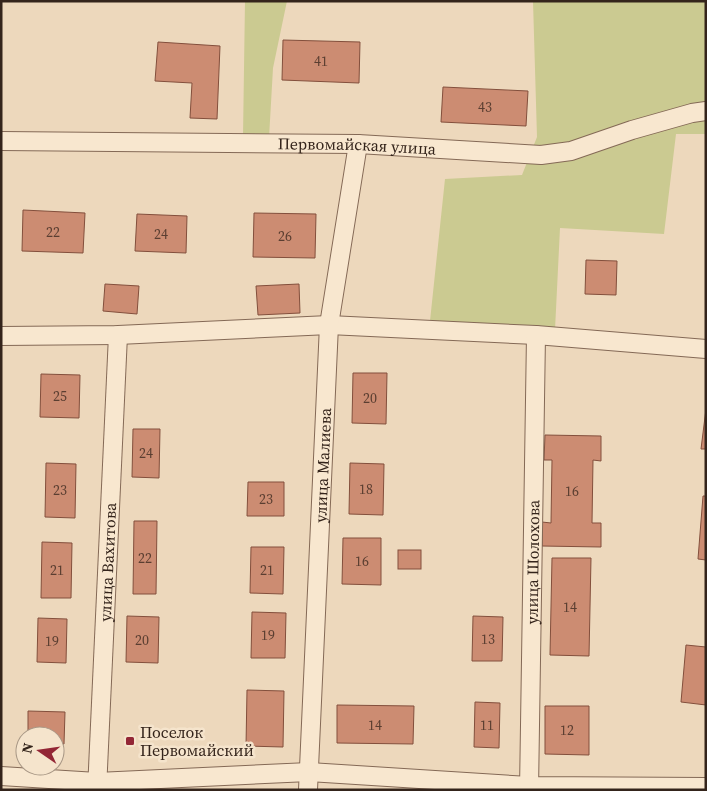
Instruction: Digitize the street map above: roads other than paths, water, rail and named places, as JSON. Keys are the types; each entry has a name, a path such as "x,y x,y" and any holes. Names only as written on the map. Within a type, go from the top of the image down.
{"street":[{"name":"Первомайская улица","path":"1,142 358,144 541,155 571,151 632,130 692,113 706,111"},
{"name":"улица Малиева","path":"308,781 329,325 358,144"},
{"path":"1,336 118,335 329,325 536,335 706,349"},
{"name":"улица Вахитова","path":"97,786 118,335"},
{"name":"улица Шолохова","path":"529,788 536,335"},
{"path":"1,776 97,786 308,781 529,788 706,787"}],"place":[{"name":"Поселок Первомайский","path":"130,741"}]}
